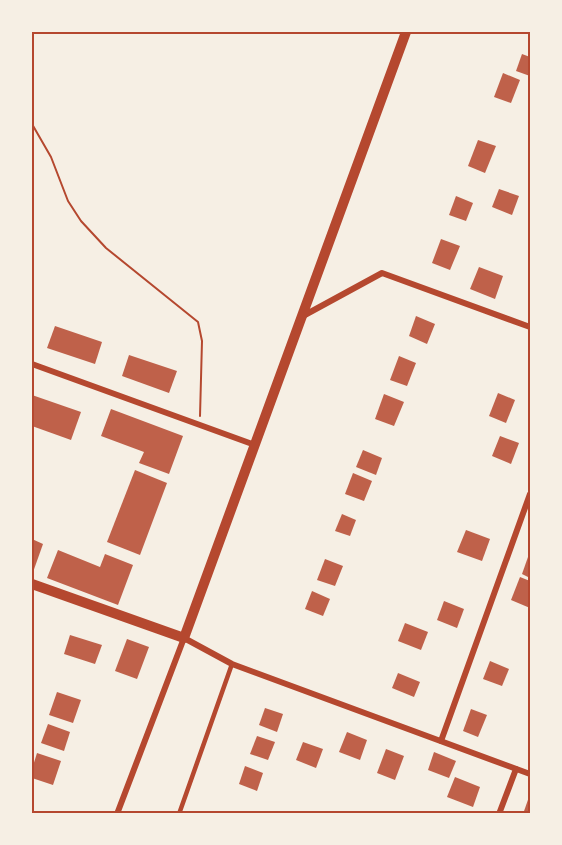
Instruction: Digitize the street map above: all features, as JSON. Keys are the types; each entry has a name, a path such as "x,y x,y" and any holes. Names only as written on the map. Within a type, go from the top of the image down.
{"street":[{"path":"117,813 184,638 406,32"},
{"path":"302,317 382,273 531,327"},
{"path":"32,364 255,445"},
{"path":"441,741 531,494"},
{"path":"32,584 184,638 232,664 531,774"},
{"path":"499,813 516,769"}],"lane":[{"path":"178,813 232,664"}],"path":[{"path":"32,124 51,157 68,201 81,221 106,248 198,322 202,341 200,425"}],"building":[{"path":"522,54 530,57 530,76 516,71"},
{"path":"503,73 520,80 511,103 494,97"},
{"path":"478,140 496,146 485,173 468,166"},
{"path":"499,189 519,196 512,215 492,207"},
{"path":"456,196 473,203 466,221 449,215"},
{"path":"441,239 460,246 450,270 432,263"},
{"path":"479,267 503,276 495,299 470,289"},
{"path":"416,316 435,324 427,344 409,336"},
{"path":"55,326 102,342 95,364 47,348"},
{"path":"129,355 177,371 169,393 122,376"},
{"path":"399,356 416,363 407,386 390,380"},
{"path":"498,393 515,400 506,423 489,416"},
{"path":"384,394 404,402 394,426 375,419"},
{"path":"32,395 81,412 71,440 32,426"},
{"path":"111,409 183,436 169,474 139,463 144,452 101,436"},
{"path":"500,436 519,443 511,464 492,456"},
{"path":"363,450 382,458 376,475 356,467"},
{"path":"135,470 167,483 140,555 107,542"},
{"path":"353,473 372,481 364,501 345,494"},
{"path":"342,514 356,520 350,536 335,531"},
{"path":"466,530 490,539 482,561 457,552"},
{"path":"32,539 43,544 32,575"},
{"path":"58,550 100,567 105,554 133,565 118,605 47,578"},
{"path":"528,557 530,558 530,578 522,574"},
{"path":"325,559 343,566 335,586 317,580"},
{"path":"520,577 530,581 530,608 511,600"},
{"path":"312,591 330,599 323,616 305,609"},
{"path":"444,601 464,609 457,628 437,620"},
{"path":"405,623 428,632 421,650 398,641"},
{"path":"70,635 102,645 95,664 64,654"},
{"path":"127,639 149,647 137,679 115,671"},
{"path":"490,661 509,669 502,686 483,679"},
{"path":"398,673 420,682 414,697 392,688"},
{"path":"57,692 81,700 73,723 49,715"},
{"path":"265,708 283,714 277,732 259,725"},
{"path":"471,709 487,715 478,737 463,731"},
{"path":"48,724 70,732 64,751 41,743"},
{"path":"347,732 367,740 360,760 339,752"},
{"path":"257,736 275,742 268,760 250,754"},
{"path":"303,742 323,749 316,768 296,760"},
{"path":"386,749 404,756 395,780 377,773"},
{"path":"434,752 456,761 449,778 428,770"},
{"path":"37,753 61,761 53,785 32,778"},
{"path":"245,766 263,773 257,791 239,784"},
{"path":"455,777 480,787 473,807 447,797"},
{"path":"530,794 530,814 523,814"}]}
